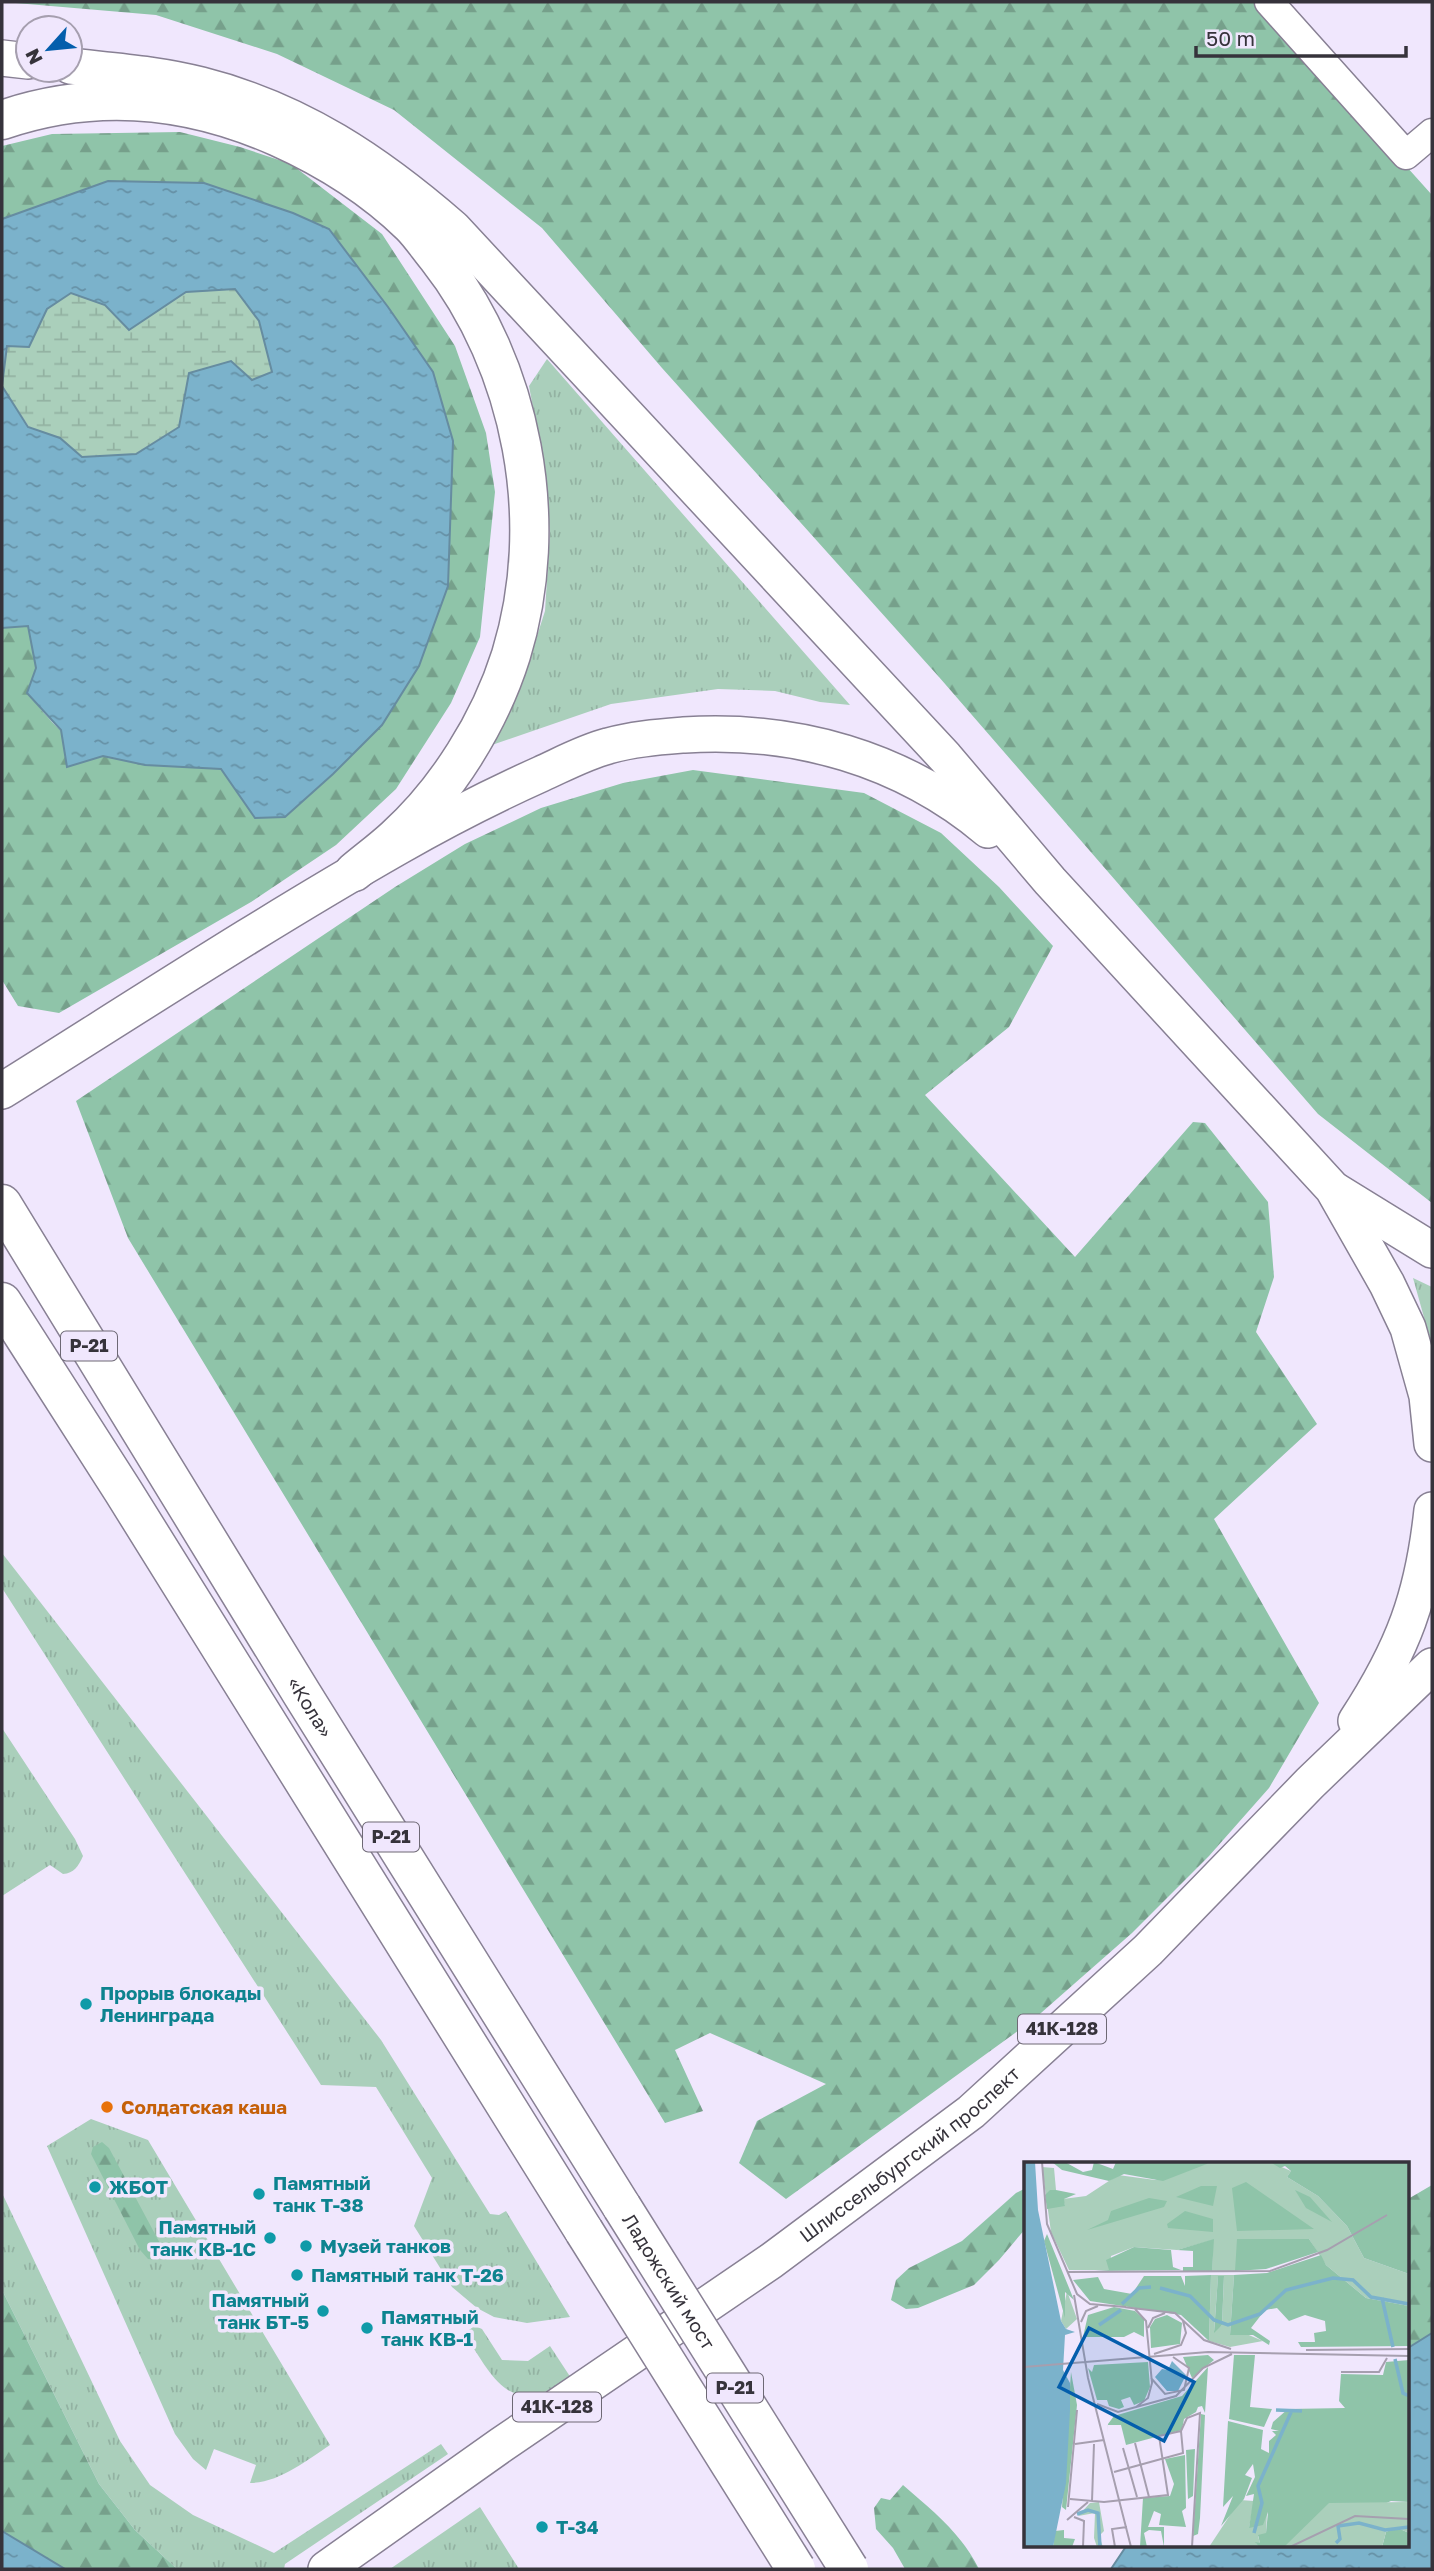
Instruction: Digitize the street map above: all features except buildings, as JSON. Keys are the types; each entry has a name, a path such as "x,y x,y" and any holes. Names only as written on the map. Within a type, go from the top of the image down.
{"highway":[{"path":"2,120 38,107 90,99 162,103 203,111 255,127 304,149 355,177 412,226 470,303 489,341 514,413 528,500 529,550 524,601 511,655 489,708 450,775 396,837 354,872"},
{"name":"«Кола»","path":"9,1215 302,1694 622,2207"},
{"name":"Р-21","path":"2,1301 145,1525 796,2569"},
{"name":"Ладожский мост","path":"622,2207 849,2569"}],"main road":[{"path":"84,68 164,77 202,85 272,109 316,128 411,191 453,228 945,757 1050,881 1333,1189 1387,1284 1408,1328 1427,1396 1432,1444"},
{"path":"2,1091 354,872 452,816 607,746 656,737 708,734 761,735 840,750 886,767 934,790 974,818 1050,881"},
{"path":"1333,1189 1432,1250"},
{"path":"1310,1783 1354,1724 1394,1656 1411,1618 1423,1577 1432,1510"},
{"name":"Шлиссельбургский проспект","path":"326,2569 771,2262 971,2112 1148,1950 1310,1783 1432,1666"}],"street":[{"path":"1269,2 1406,155 1432,133"}],"green space":[{"path":"4,2 1259,2 1432,195 1432,1203 1318,1114 939,677 662,368 542,228 394,110 277,54 156,15"},
{"path":"180,132 240,147 291,164 382,234 455,346 486,433 495,492 480,637 451,703 396,789 336,845 251,902 59,1013 18,1006 2,980 2,628 28,625 36,668 27,693 60,730 96,752 116,758 137,763 221,769 255,818 285,817 382,725 433,372 329,229 293,213 204,183 108,181 2,219 2,146 52,134"},
{"path":"235,289 259,321 272,372 252,380 136,454 82,458 60,438 29,427 2,386 7,346 47,309 71,293 105,305 129,329 186,292"},
{"path":"547,359 850,705 820,702 775,691 718,689 611,704 489,746 530,658 545,611 550,532 541,450 529,386"},
{"path":"693,770 864,793 941,833 999,887 1053,946 1009,1027 925,1095 1075,1257 1193,1122 1205,1123 1268,1202 1274,1277 1256,1332 1317,1424 1214,1519 1319,1703 1269,1788 1209,1856 1132,1933 1033,2020 786,2199 739,2163 757,2121 826,2084 710,2033 675,2050 703,2111 665,2123 128,1238 76,1101 395,887 465,844 541,808 623,783"},
{"path":"1413,1278 1432,1287 1432,1346"},
{"path":"2,1553 381,2040 490,2214 499,2215 506,2211 570,2317 527,2323 494,2317 477,2308 452,2287 414,2226 432,2178 376,2087 321,2085 2,1588"},
{"path":"2,1728 75,1839 83,1856 73,1871 63,1874 50,1865 2,1896"},
{"path":"91,2119 148,2140 330,2445 292,2470 272,2479 250,2483 256,2465 214,2449 206,2470 193,2459 175,2434 47,2146"},
{"path":"102,2142 109,2148 163,2249 162,2256 156,2260 148,2259 140,2250 91,2154 93,2147"},
{"path":"1432,2185 1432,2333 1410,2347 1410,2198"},
{"path":"1024,2189 1024,2230 974,2285 918,2308 906,2309 891,2300 896,2280 909,2268 962,2241"},
{"path":"2,2193 120,2441 150,2485 193,2515 274,2553 441,2444 448,2454 285,2564 284,2569 177,2569 135,2530 99,2484 2,2290"},
{"path":"2,2290 99,2484 135,2530 177,2569 65,2569 2,2531"},
{"path":"475,2326 482,2329 502,2360 528,2361 550,2346 571,2378 550,2390 533,2395 506,2389 485,2366 464,2333"},
{"path":"903,2485 955,2533 979,2569 905,2569 893,2548 876,2529 874,2508 881,2498 890,2500"},
{"path":"480,2507 519,2569 390,2569"}],"water":[{"path":"108,181 204,183 293,213 329,229 433,372 453,441 448,586 419,666 382,725 285,817 255,818 221,769 145,765 103,756 67,767 61,730 27,693 36,668 28,626 2,628 2,386 2,219","holes":["235,289 259,321 272,372 252,380 231,361 189,373 179,427 136,454 82,457 60,438 28,427 2,386 7,346 29,347 47,309 71,293 105,305 129,330 186,292"]},
{"path":"1432,2333 1432,2569 1111,2569 1126,2546 1410,2546 1410,2347"},
{"path":"2,2531 65,2569 2,2569"}],"place":[{"name":"Прорыв блокады Ленинграда","path":"86,2004"},
{"name":"Солдатская каша","path":"107,2107"},
{"name":"ЖБОТ","path":"95,2187"},
{"name":"Памятный танк Т-38","path":"259,2194"},
{"name":"Памятный танк КВ-1С","path":"270,2238"},
{"name":"Музей танков","path":"306,2246"},
{"name":"Памятный танк Т-26","path":"297,2275"},
{"name":"Памятный танк БТ-5","path":"323,2311"},
{"name":"Памятный танк КВ-1","path":"367,2328"},
{"name":"Т-34","path":"542,2527"}]}
